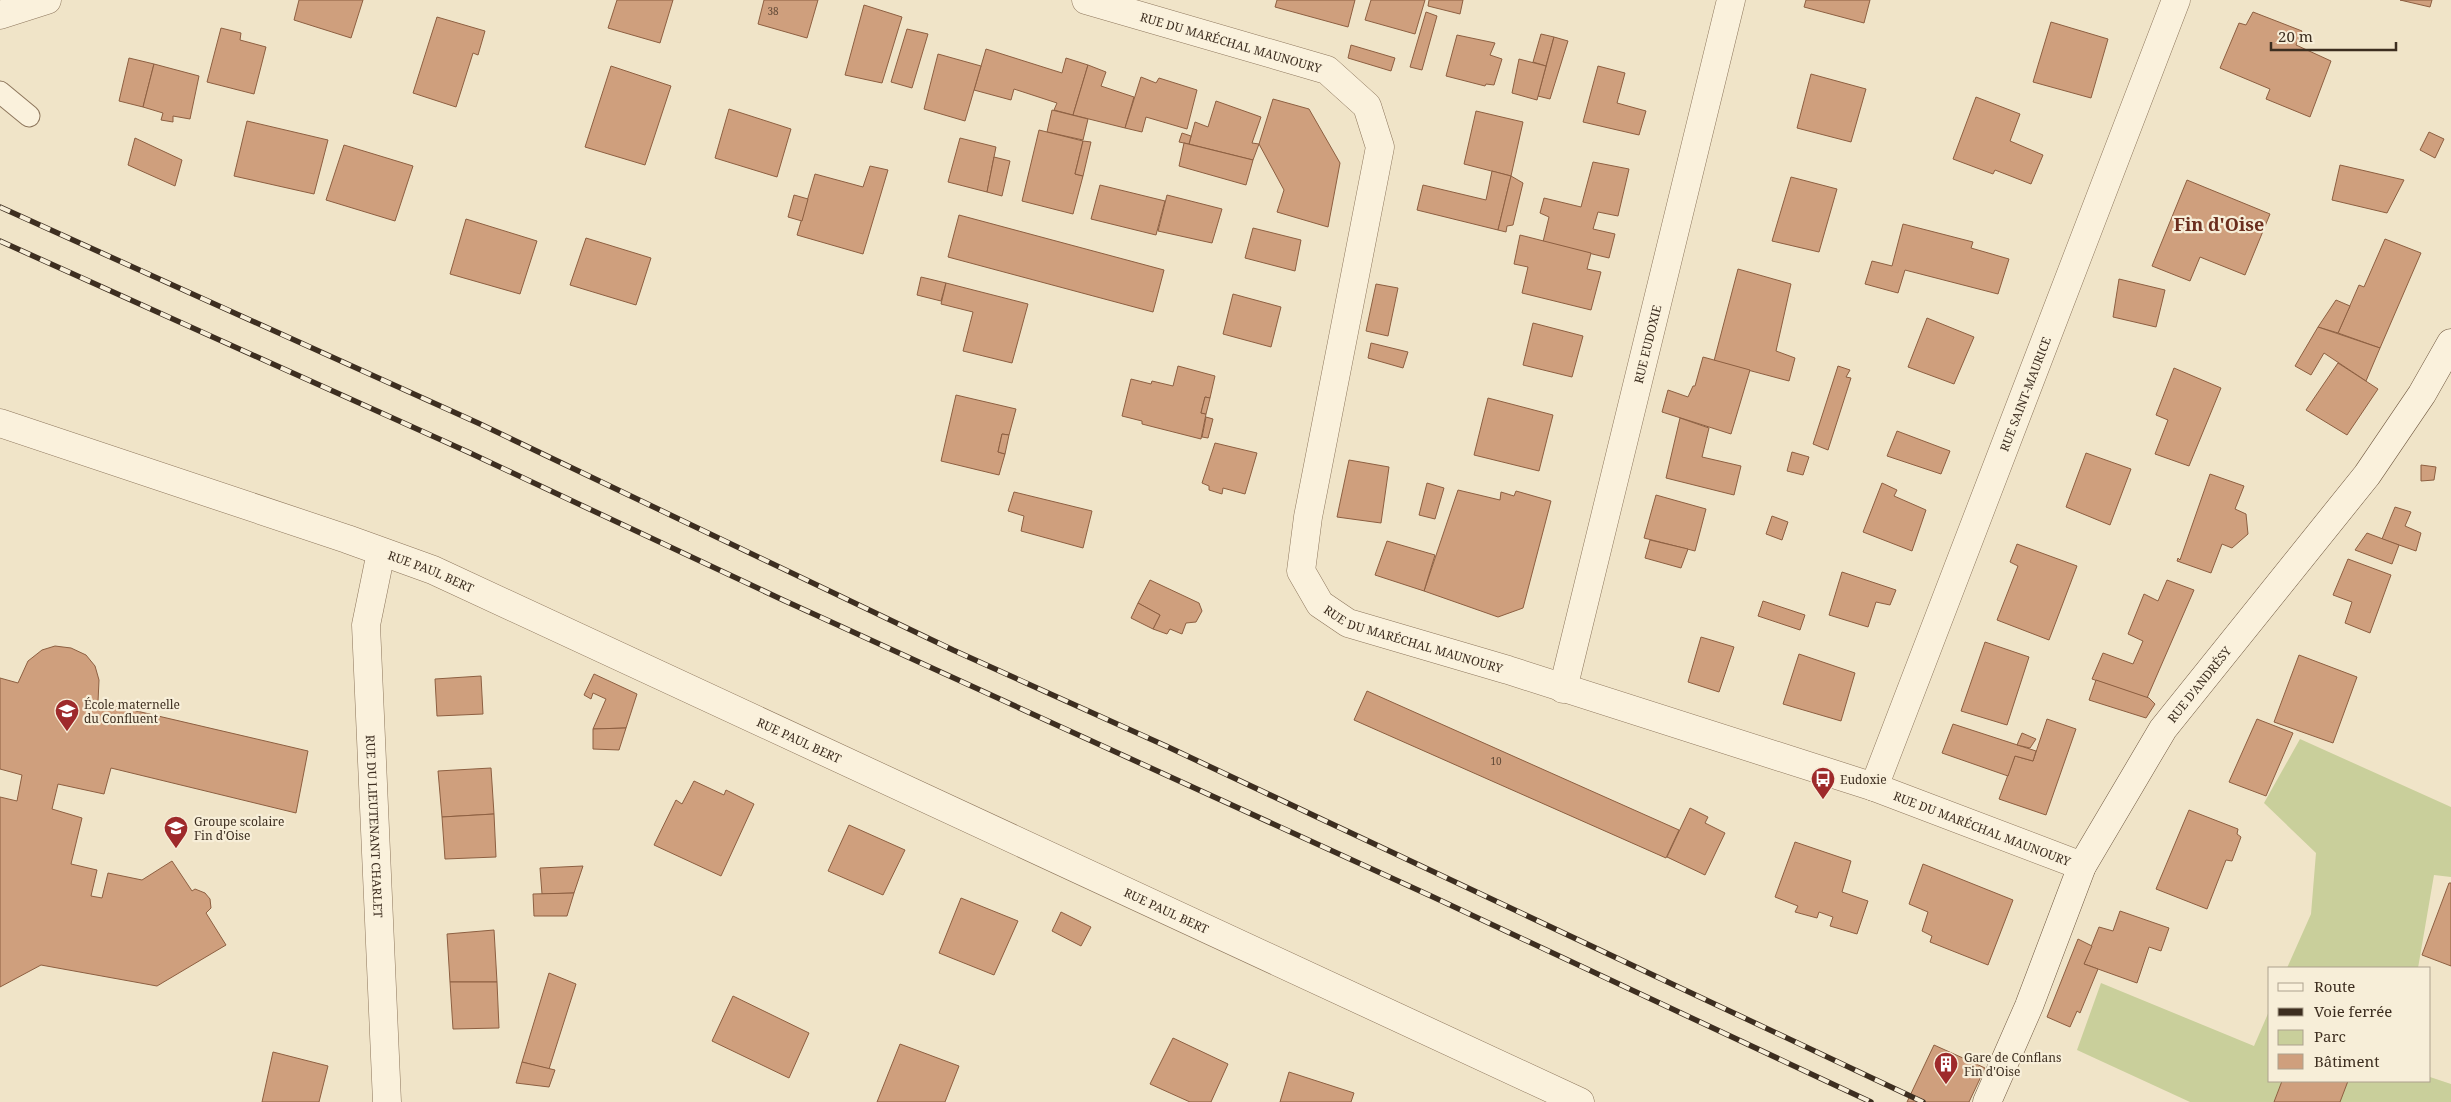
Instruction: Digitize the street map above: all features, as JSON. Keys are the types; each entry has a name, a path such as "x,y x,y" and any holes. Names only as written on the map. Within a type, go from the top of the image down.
{"street":[{"path":"0,15 47,0"},
{"name":"RUE DU MARÉCHAL MAUNOURY","path":"1086,0 1327,70 1367,106 1380,147 1308,517 1301,571 1320,604 1348,623 1508,670 1874,787 2082,866"},
{"name":"RUE EUDOXIE","path":"1563,689 1731,0"},
{"name":"RUE SAINT-MAURICE","path":"1874,787 2176,0"},
{"name":"RUE D'ANDRÉSY","path":"1987,1102 2006,1060 2082,866 2162,729 2368,475 2422,394 2451,343"},
{"name":"RUE PAUL BERT","path":"0,423 442,574 1580,1102"},
{"name":"RUE DU LIEUTENANT CHARLET","path":"380,552 366,625 387,1102"}],"lane":[{"path":"0,92 29,116"}],"green space":[{"path":"2300,739 2451,807 2451,877 2434,875 2418,967 2287,967 2311,914 2316,853 2264,803"},
{"path":"2101,983 2254,1046 2268,1014 2268,1082 2431,1082 2431,1077 2451,1084 2451,1102 2190,1102 2077,1050"}],"building":[{"path":"299,0 363,0 351,38 294,20"},
{"path":"617,0 673,0 660,43 608,28"},
{"path":"764,0 818,0 807,38 758,24"},
{"path":"1277,0 1355,0 1348,27 1275,7"},
{"path":"1371,0 1425,0 1415,34 1365,20"},
{"path":"1429,0 1463,0 1460,14 1428,6"},
{"path":"1806,0 1870,0 1864,23 1804,7"},
{"path":"2400,0 2432,0 2430,7"},
{"path":"864,5 902,17 882,83 845,75"},
{"path":"1426,12 1437,16 1422,70 1410,67"},
{"path":"2253,12 2302,31 2296,45 2331,61 2310,117 2266,99 2270,89 2220,68 2239,23 2246,25"},
{"path":"437,17 485,31 478,55 473,53 456,107 413,93"},
{"path":"2051,22 2108,39 2091,98 2033,82"},
{"path":"221,28 241,33 240,40 266,47 254,94 207,82"},
{"path":"907,29 928,34 912,88 891,82"},
{"path":"1541,34 1554,37 1546,66 1533,62"},
{"path":"1457,35 1495,43 1490,55 1502,59 1494,85 1486,84 1485,86 1446,76"},
{"path":"1554,37 1568,41 1550,99 1538,96"},
{"path":"1351,45 1395,58 1391,71 1348,58"},
{"path":"986,49 1062,73 1066,58 1088,65 1073,115 1054,110 1057,103 1014,89 1011,100 974,90"},
{"path":"938,54 981,66 965,121 924,109"},
{"path":"129,58 154,64 143,107 119,101"},
{"path":"1519,59 1546,66 1537,100 1512,93"},
{"path":"154,64 199,76 190,119 173,116 173,122 161,120 163,113 143,107"},
{"path":"1088,65 1106,72 1101,86 1134,97 1125,128 1073,115"},
{"path":"611,66 671,86 645,165 585,147"},
{"path":"1598,66 1625,73 1617,103 1646,111 1639,135 1583,122"},
{"path":"1811,74 1866,89 1851,142 1797,128"},
{"path":"1141,77 1156,83 1159,78 1197,90 1187,129 1146,117 1142,132 1125,128"},
{"path":"1976,97 2020,114 2010,141 2043,155 2031,184 1995,170 1993,174 1953,159"},
{"path":"1273,99 1309,109 1340,163 1328,227 1277,212 1284,190 1259,144"},
{"path":"1216,101 1261,117 1252,143 1259,144 1253,160 1189,144 1195,122 1208,127"},
{"path":"729,109 791,129 777,177 715,158"},
{"path":"1052,110 1088,119 1083,140 1047,132"},
{"path":"1476,111 1523,122 1511,176 1464,164"},
{"path":"247,121 328,140 314,194 234,176"},
{"path":"1039,130 1083,141 1075,174 1083,176 1073,214 1022,201"},
{"path":"2429,132 2444,139 2435,158 2420,150"},
{"path":"1182,133 1191,136 1189,144 1179,142"},
{"path":"135,138 182,160 175,186 128,165"},
{"path":"960,138 996,147 987,192 948,182"},
{"path":"1083,141 1091,142 1083,176 1075,174"},
{"path":"1184,143 1253,160 1246,185 1179,166"},
{"path":"344,145 413,166 395,221 326,200"},
{"path":"994,157 1010,161 1002,196 987,192"},
{"path":"1593,162 1629,169 1618,216 1598,212 1593,229 1615,234 1609,258 1543,242 1549,217 1540,213 1544,198 1581,207"},
{"path":"2340,165 2404,180 2387,213 2332,200"},
{"path":"870,166 888,170 863,254 797,235 815,174 863,187"},
{"path":"1492,171 1511,176 1498,230 1417,210 1423,185 1486,200"},
{"path":"1511,176 1523,183 1513,225 1507,226 1506,232 1498,230"},
{"path":"1791,177 1837,189 1819,252 1772,241"},
{"path":"2187,180 2270,214 2245,275 2200,257 2190,281 2152,266"},
{"path":"1100,185 1165,201 1156,235 1091,219"},
{"path":"794,195 808,199 802,221 788,217"},
{"path":"1167,195 1222,209 1212,243 1158,231"},
{"path":"959,215 1164,270 1153,312 948,257"},
{"path":"466,219 537,241 520,294 450,274"},
{"path":"1903,224 1973,242 1971,248 2009,259 1998,294 1905,270 1898,293 1865,284 1872,261 1892,266"},
{"path":"1253,228 1301,240 1295,271 1245,258"},
{"path":"1520,235 1591,253 1587,269 1601,272 1591,310 1522,293 1528,267 1514,264"},
{"path":"586,238 651,258 636,305 570,285"},
{"path":"2385,239 2421,253 2380,348 2338,333 2359,285 2364,287"},
{"path":"1738,269 1791,284 1776,351 1795,358 1789,381 1714,361"},
{"path":"921,277 946,283 941,301 917,295"},
{"path":"2119,279 2165,290 2156,327 2113,317"},
{"path":"946,283 1028,304 1012,363 963,351 973,312 941,304"},
{"path":"1376,284 1398,288 1388,336 1366,331"},
{"path":"1233,294 1281,307 1271,347 1223,334"},
{"path":"2336,300 2350,306 2338,333 2318,327"},
{"path":"1927,318 1974,337 1954,384 1908,367"},
{"path":"1533,323 1583,336 1572,377 1523,365"},
{"path":"2318,327 2380,348 2366,381 2324,353 2311,375 2295,366"},
{"path":"1371,343 1408,352 1403,368 1368,358"},
{"path":"1703,357 1750,370 1731,434 1662,412 1668,390 1688,397 1693,386 1695,386"},
{"path":"2338,363 2378,389 2347,435 2306,410"},
{"path":"1178,366 1215,376 1210,398 1205,397 1201,413 1206,414 1201,439 1142,424 1142,421 1122,416 1131,379 1151,384 1152,381 1173,386"},
{"path":"1838,366 1850,370 1846,377 1851,378 1828,450 1813,444"},
{"path":"2174,368 2221,388 2189,466 2155,454 2168,420 2156,415"},
{"path":"956,395 1016,409 1009,435 1002,434 998,452 1005,454 999,475 941,461"},
{"path":"1205,397 1210,398 1206,414 1201,413"},
{"path":"1488,398 1553,415 1539,471 1474,455"},
{"path":"1206,417 1213,419 1208,438 1202,437"},
{"path":"1680,418 1709,428 1702,457 1741,466 1734,495 1666,478"},
{"path":"1897,431 1950,451 1941,474 1887,456"},
{"path":"1002,434 1009,435 1005,454 998,452"},
{"path":"1215,443 1257,453 1245,494 1223,488 1222,494 1209,490 1209,486 1202,483"},
{"path":"1792,452 1809,457 1803,475 1787,471"},
{"path":"2086,453 2131,469 2110,525 2066,507"},
{"path":"1349,460 1389,467 1381,523 1337,517"},
{"path":"2421,465 2436,467 2434,480 2421,481"},
{"path":"2210,474 2244,486 2235,509 2246,514 2248,534 2232,548 2222,544 2211,573 2177,561 2178,558 2180,560"},
{"path":"1427,483 1444,488 1435,519 1419,515"},
{"path":"1882,483 1897,490 1894,496 1926,510 1912,551 1863,532"},
{"path":"1458,490 1500,500 1501,492 1514,496 1516,491 1551,501 1523,608 1498,617 1424,591"},
{"path":"1014,492 1092,511 1083,548 1021,531 1024,516 1008,511"},
{"path":"1656,495 1706,509 1695,551 1644,538"},
{"path":"2395,507 2411,512 2405,526 2421,533 2416,551 2382,539"},
{"path":"1772,516 1788,522 1782,540 1766,534"},
{"path":"2367,533 2399,545 2392,564 2355,550"},
{"path":"1650,540 1688,549 1681,568 1645,558"},
{"path":"1387,541 1435,555 1424,591 1375,575"},
{"path":"2017,544 2077,566 2049,640 1997,620 2018,566 2010,562"},
{"path":"2348,559 2391,575 2370,633 2345,623 2352,602 2333,595"},
{"path":"1842,572 1896,590 1890,605 1876,602 1868,627 1829,615"},
{"path":"1150,580 1199,603 1202,611 1196,622 1186,623 1182,634 1170,629 1167,634 1153,629 1160,615 1138,603"},
{"path":"2167,580 2194,590 2147,698 2092,679 2103,653 2133,664 2143,641 2128,634 2144,594 2158,601"},
{"path":"1763,601 1805,615 1800,630 1758,616"},
{"path":"1138,603 1160,615 1153,629 1131,618"},
{"path":"1701,637 1734,647 1719,692 1688,682"},
{"path":"1985,642 2029,657 2007,725 1961,711"},
{"path":"55,646 71,648 86,655 95,666 99,680 98,702 308,751 296,813 111,768 104,794 58,784 52,809 82,818 71,864 97,870 91,896 102,898 108,873 142,880 172,861 192,891 195,889 205,893 210,899 211,908 206,913 226,945 157,986 41,965 0,987 0,797 17,801 22,775 0,769 0,678 18,683 28,661 42,650"},
{"path":"1799,654 1855,673 1841,721 1783,704"},
{"path":"2299,655 2357,677 2333,743 2274,722"},
{"path":"594,674 637,694 626,728 593,729 606,699 593,693 591,699 584,695"},
{"path":"481,676 483,714 437,716 435,679"},
{"path":"2096,680 2149,698 2155,704 2146,718 2089,700"},
{"path":"1367,691 1679,830 1666,858 1354,720"},
{"path":"2047,719 2076,729 2046,815 1999,799 2015,756 2033,761"},
{"path":"2257,719 2293,733 2266,796 2229,782"},
{"path":"1953,724 2036,751 2033,761 2015,756 2008,776 1942,753"},
{"path":"626,728 619,750 593,749 593,729"},
{"path":"2022,733 2036,739 2030,748 2017,745"},
{"path":"491,768 494,814 442,817 438,771"},
{"path":"694,781 724,795 726,790 754,804 721,876 654,845 676,800 682,804"},
{"path":"1690,808 1708,817 1705,823 1725,833 1705,875 1667,857"},
{"path":"2189,810 2238,829 2237,834 2241,837 2232,861 2226,860 2207,909 2156,889"},
{"path":"494,814 496,857 445,859 442,817"},
{"path":"849,825 905,850 883,895 828,871"},
{"path":"1795,842 1851,861 1842,892 1868,901 1857,934 1830,926 1833,917 1819,912 1817,918 1795,912 1798,906 1775,897"},
{"path":"1923,864 2013,900 1988,965 1930,942 1932,936 1922,931 1928,912 1909,904"},
{"path":"583,866 574,893 542,894 540,868"},
{"path":"2449,883 2451,883 2451,966 2422,955"},
{"path":"574,893 567,916 534,916 533,894"},
{"path":"961,898 1018,921 994,975 939,953"},
{"path":"2120,911 2169,928 2161,951 2149,947 2137,983 2084,964 2099,927 2113,931"},
{"path":"1061,912 1091,927 1081,946 1052,931"},
{"path":"494,930 497,982 450,982 447,934"},
{"path":"2078,939 2092,946 2084,964 2098,969 2080,1013 2077,1011 2070,1027 2047,1017"},
{"path":"549,973 576,984 549,1069 522,1062"},
{"path":"450,982 497,982 499,1028 453,1029"},
{"path":"733,996 809,1033 789,1078 712,1041"},
{"path":"1173,1038 1228,1064 1211,1102 1190,1102 1150,1084"},
{"path":"900,1044 959,1066 945,1102 877,1102"},
{"name":"Gare de Conflans Fin d'Oise","path":"1934,1045 1985,1068 1969,1102 1907,1102"},
{"path":"273,1052 328,1066 319,1102 262,1102"},
{"path":"522,1062 555,1070 549,1087 516,1083"},
{"path":"1289,1072 1354,1093 1351,1102 1280,1102"},
{"path":"2282,1082 2348,1082 2340,1102 2274,1102"}],"railway":[{"path":"0,207 478,423 953,650 1166,746 1923,1102"},
{"path":"0,241 468,452 783,600 1431,896 1871,1102"}],"place":[{"name":"École maternelle du Confluent","path":"67,732"},
{"name":"Eudoxie","path":"1823,800"},
{"name":"Groupe scolaire Fin d'Oise","path":"176,849"},
{"name":"Gare de Conflans Fin d'Oise","path":"1946,1085"}],"district":[{"name":"Fin d'Oise","path":"2219,224"}]}
